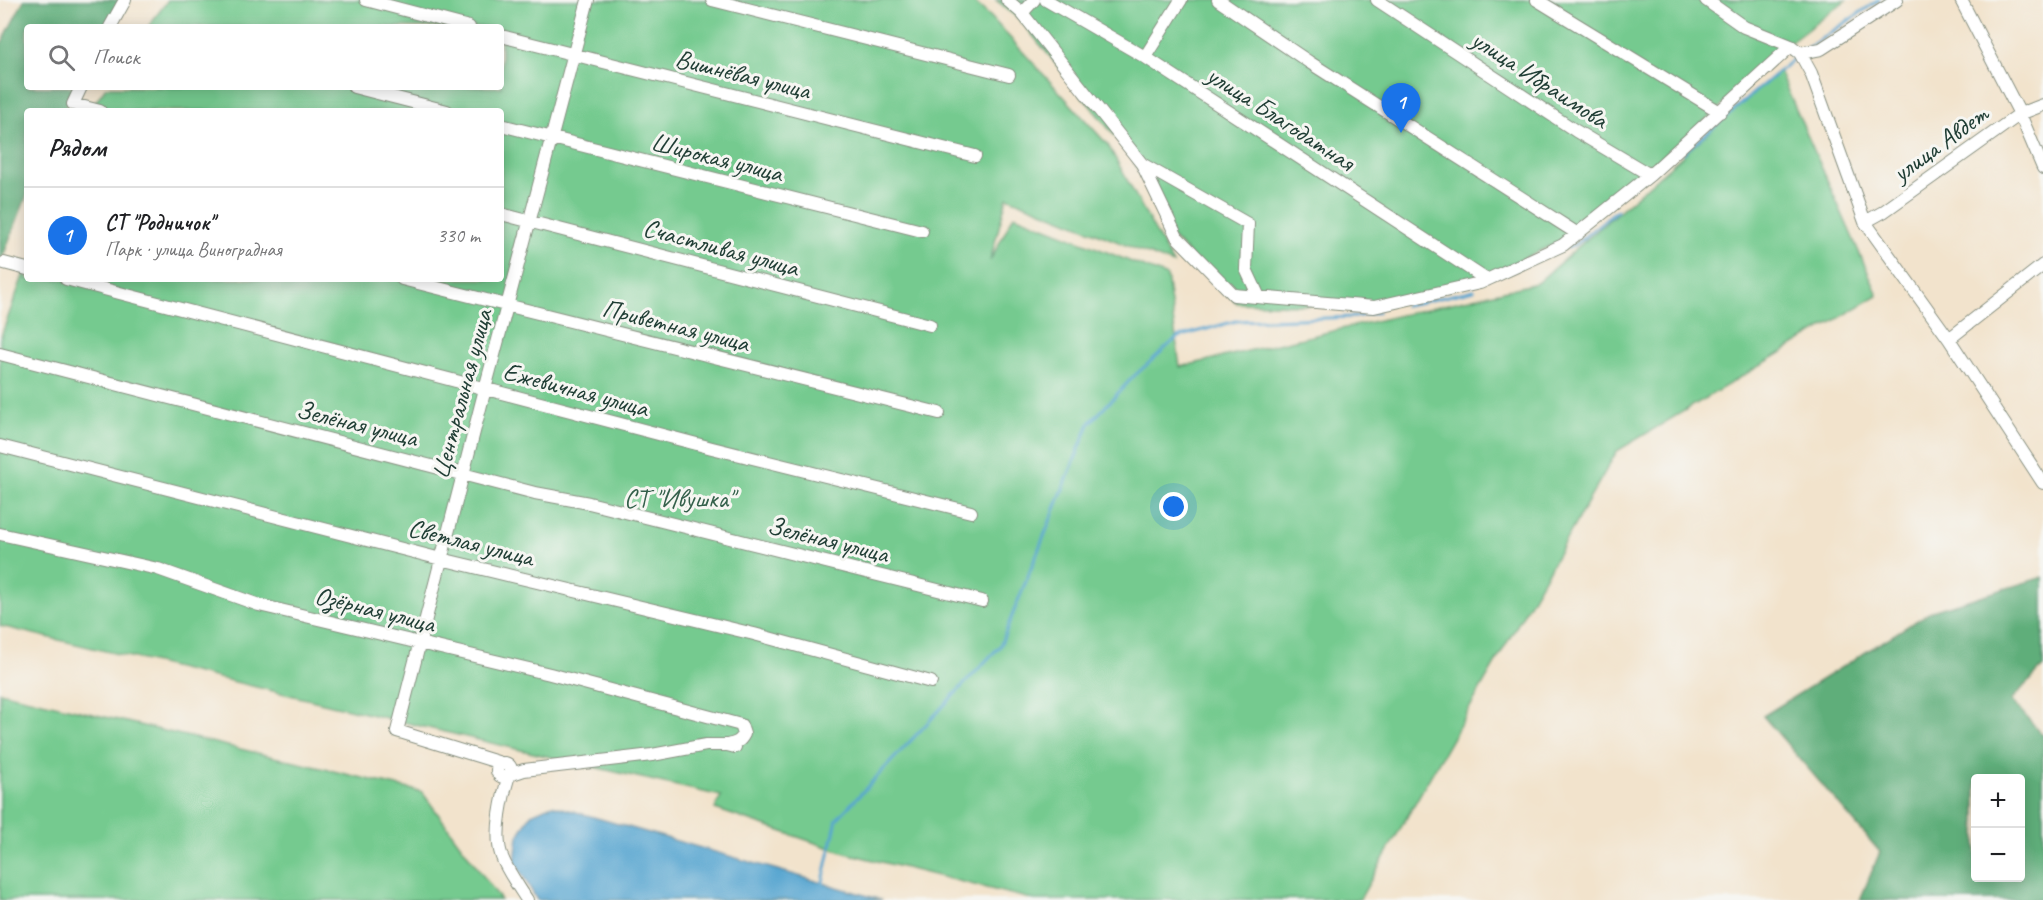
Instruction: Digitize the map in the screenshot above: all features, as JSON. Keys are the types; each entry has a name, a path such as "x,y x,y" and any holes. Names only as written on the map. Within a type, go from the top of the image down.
{"street":[{"path":"116,24 125,0"},
{"path":"366,0 458,24"},
{"name":"Центральная улица","path":"503,769 480,755 398,731 485,388 588,0"},
{"path":"712,0 1010,75"},
{"path":"1007,0 1022,13 1142,164 1177,237 1234,295 1374,306 1480,283 1563,245 1650,175 1720,112 1795,50"},
{"path":"1022,13 1034,0"},
{"name":"улица Благодатная","path":"1046,0 1145,57 1487,280"},
{"path":"1145,57 1180,0"},
{"path":"1218,0 1309,62 1578,234"},
{"name":"улица Ибраимова","path":"1377,0 1576,131 1650,175"},
{"path":"1537,0 1720,112"},
{"path":"1706,0 1744,27 1795,50 1821,49 1897,0"},
{"path":"1961,0 2020,114 2043,168"},
{"name":"Вишнёвая улица","path":"504,37 975,156"},
{"path":"1795,50 1811,74 1865,222 1949,339 2043,483"},
{"path":"79,90 72,104 88,108"},
{"path":"366,90 435,108"},
{"name":"улица Авдет","path":"1865,222 1883,212 2020,114 2043,105"},
{"name":"Широкая улица","path":"504,126 922,231"},
{"path":"1142,164 1248,224 1246,269 1259,297"},
{"name":"Счастливая улица","path":"504,215 930,324"},
{"path":"4,263 24,268"},
{"path":"1949,339 2043,265"},
{"name":"Ежевичная улица","path":"78,282 712,448 971,512"},
{"name":"Приветная улица","path":"414,282 939,413"},
{"name":"Зелёная улица","path":"0,354 463,474 982,601"},
{"name":"Светлая улица","path":"0,446 441,559 754,634 931,682"},
{"name":"Озёрная улица","path":"0,534 158,569 260,605 550,674 741,725 744,734 742,739 733,746 706,746 652,755 524,770 503,769"},
{"path":"503,769 501,854 527,900"}],"green space":[{"path":"24,0 120,0 108,24 24,24 24,90 74,90 66,108 24,108 24,203 0,264 0,46"},
{"name":"СТ \"Ивушка\"","path":"168,0 972,0 991,17 1108,145 1173,264 1007,197 990,261 1014,215 1167,276 1180,367 1537,283 1779,71 1878,295 1617,451 1360,899 1035,900 845,853 715,809 721,796 0,626 0,339 24,273 24,282 504,282 504,108 91,108 104,90 504,90 504,24 150,24"},
{"path":"996,0 1846,0 1787,45 1717,110 1567,238 1469,284 1379,307 1237,303 1172,237 1132,157 1020,20"},
{"path":"2043,577 2043,667 2011,700 2043,735 2043,900 1860,900 1880,852 1763,716 1932,611"},
{"path":"0,692 422,792 501,900 0,900"}],"water":[{"path":"552,805 882,900 537,900 515,862 518,836 531,814"}],"waterway":[{"path":"1809,47 1879,0"},
{"path":"1683,153 1797,56"},
{"path":"1568,248 1617,210"},
{"path":"1405,306 1474,290"},
{"path":"822,886 837,819 1000,646 1089,424 1133,377 1178,337 1236,321 1355,317 1378,312"}],"place":[{"name":"СТ \"Родничок\"","path":"1401,133"}]}
